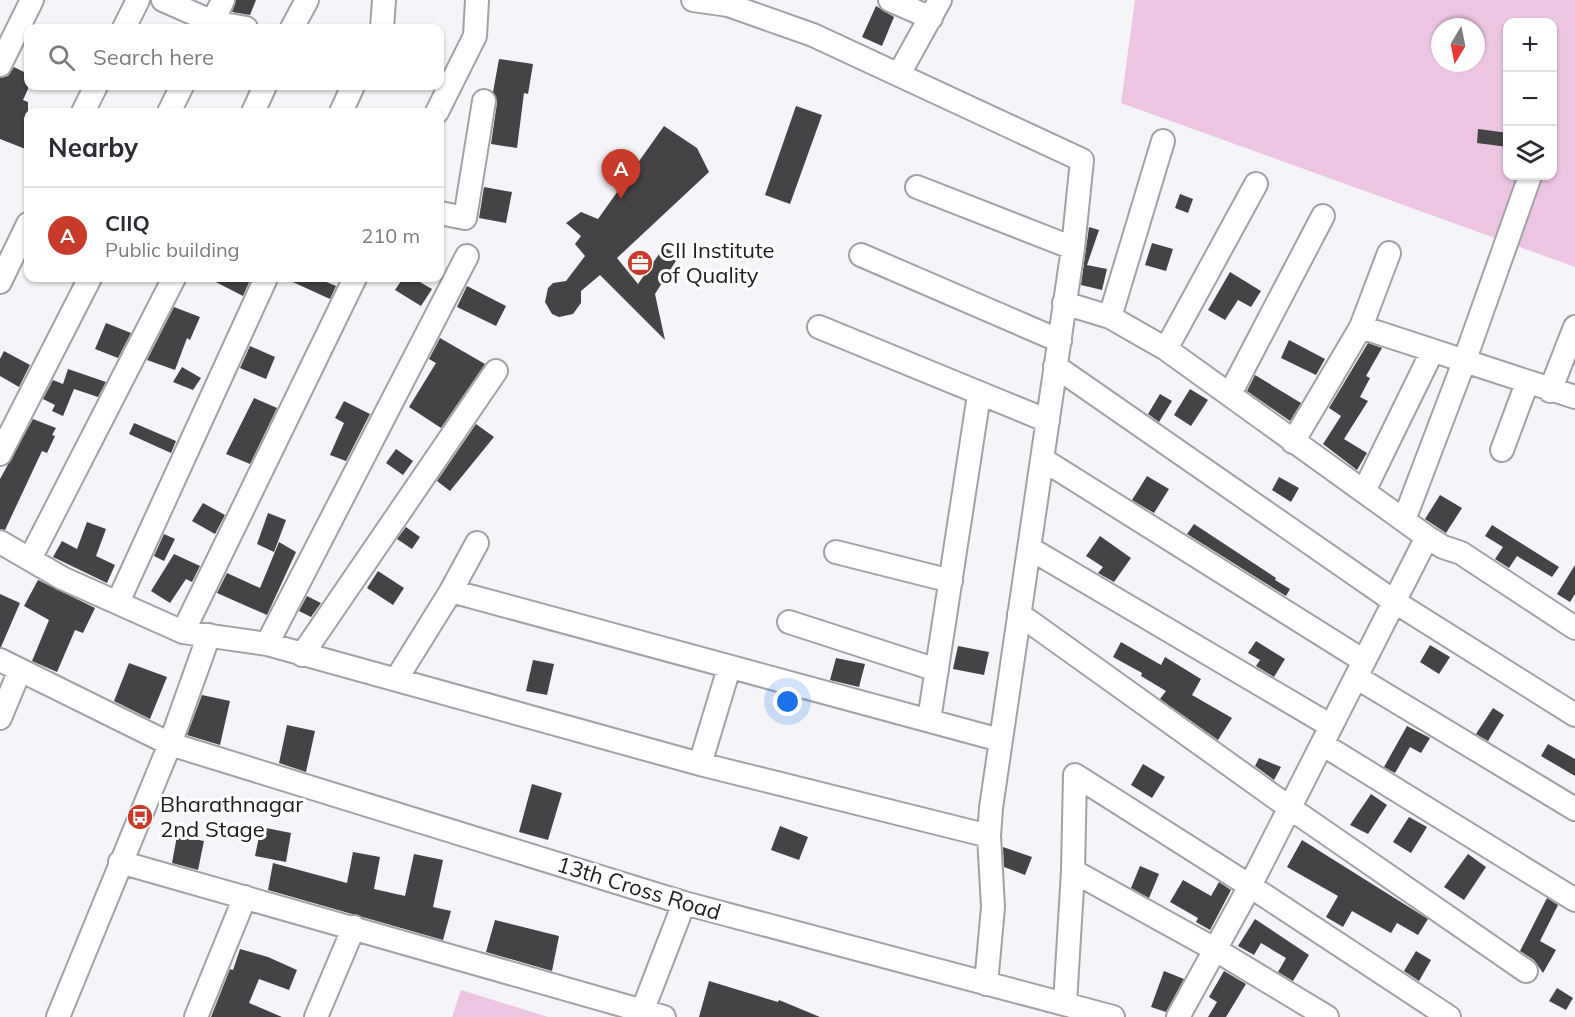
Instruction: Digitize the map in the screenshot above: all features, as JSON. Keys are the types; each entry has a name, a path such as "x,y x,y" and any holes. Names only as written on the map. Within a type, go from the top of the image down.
{"street":[{"path":"0,66 32,0"},
{"path":"126,24 138,0"},
{"path":"163,0 209,24"},
{"path":"211,24 223,0"},
{"path":"293,24 307,0"},
{"path":"382,24 384,0"},
{"path":"446,82 475,36 477,0"},
{"path":"693,0 728,5 813,35 1082,160 1060,341 1000,740 989,836 993,907 986,984"},
{"path":"890,0 936,9 899,74"},
{"path":"85,108 94,90"},
{"path":"171,108 180,90"},
{"path":"255,108 263,90"},
{"path":"343,108 351,90"},
{"path":"438,108 444,90"},
{"path":"444,214 465,218 484,100"},
{"path":"1110,317 1163,141"},
{"path":"1404,520 1464,362 1529,180"},
{"path":"1166,348 1257,184"},
{"path":"917,187 1073,248"},
{"path":"1230,394 1323,216"},
{"path":"0,282 24,232"},
{"path":"1293,442 1361,327 1389,253"},
{"path":"861,255 1060,341"},
{"path":"267,644 467,256"},
{"path":"0,454 88,282"},
{"path":"30,559 172,282"},
{"path":"118,602 264,282"},
{"path":"183,632 353,282"},
{"path":"1064,303 1110,317 1166,348 1427,537 1443,547 1461,553 1575,628"},
{"path":"819,327 979,395 1048,421"},
{"path":"1361,327 1575,397"},
{"path":"1550,390 1575,327"},
{"path":"1364,491 1432,352"},
{"path":"1055,366 1395,602 1575,715"},
{"path":"302,655 496,371"},
{"path":"1502,450 1527,383"},
{"path":"930,720 979,395"},
{"path":"1042,459 1575,809"},
{"path":"1178,1017 1250,886 1427,537"},
{"path":"0,542 62,578 183,632 267,644 302,655 398,678 700,764 989,836"},
{"path":"398,678 451,591 477,543"},
{"path":"1029,548 1327,735 1575,900"},
{"path":"836,552 951,581"},
{"path":"451,591 1000,740"},
{"path":"1019,614 1290,808 1526,970"},
{"path":"789,622 937,670"},
{"path":"58,1017 170,744 209,634"},
{"path":"0,718 10,665"},
{"name":"13th Cross Road","path":"10,665 170,744 684,903 1113,1017"},
{"path":"700,764 729,668"},
{"path":"1065,1003 1073,871 1075,775 1250,886 1449,1017"},
{"path":"120,862 354,927 641,1014 664,1017"},
{"path":"1073,871 1216,951 1327,1017"},
{"path":"196,1017 245,897"},
{"path":"641,1014 684,903"},
{"path":"316,1017 354,927"}],"shaded area":[{"path":"1135,0 1575,0 1575,267 1121,103"},
{"path":"461,990 548,1017 452,1017"}],"building":[{"path":"236,0 256,0 250,15 232,12"},
{"path":"876,6 894,17 882,46 862,37"},
{"path":"499,59 533,64 528,94 524,93 517,148 491,144 497,103 493,92"},
{"path":"14,67 24,72 24,90 28,90 23,100 28,102 28,108 24,108 24,148 0,139 0,78 8,76"},
{"path":"796,106 822,115 790,204 765,195"},
{"path":"664,126 697,148 709,172 617,258 638,284 664,247 679,256 655,294 665,340 600,275 581,291 581,303 573,314 559,317 552,314 545,302 548,288 553,283 566,281 585,256 575,244 581,236 566,223 581,212 598,219"},
{"path":"1478,129 1503,132 1503,146 1477,143"},
{"path":"484,187 512,192 506,223 479,218"},
{"path":"1180,194 1193,199 1188,213 1175,208"},
{"path":"1089,227 1099,230 1087,265 1107,269 1102,290 1081,285"},
{"path":"1152,243 1173,249 1166,271 1145,265"},
{"path":"1230,272 1261,291 1251,307 1238,300 1225,320 1208,310"},
{"path":"216,282 249,282 243,296"},
{"path":"293,282 326,282 336,286 330,299"},
{"path":"400,282 420,282 432,289 421,306 395,290"},
{"path":"467,286 506,306 496,326 457,307"},
{"path":"174,307 200,317 190,340 187,338 175,370 147,360"},
{"path":"106,323 131,333 118,358 95,349"},
{"path":"440,338 485,364 441,428 409,407 436,363 429,359"},
{"path":"1289,340 1325,359 1316,375 1281,358"},
{"path":"1368,343 1382,348 1366,376 1370,378 1360,397 1368,401 1344,439 1367,453 1357,470 1323,444 1341,416 1329,408"},
{"path":"250,346 275,357 266,379 240,368"},
{"path":"4,351 30,365 19,387 0,376 0,359"},
{"path":"182,367 201,378 193,390 173,382"},
{"path":"68,369 106,382 98,397 74,389 63,416 52,411 55,405 43,399 53,380 63,384"},
{"path":"1255,375 1301,403 1290,421 1247,391"},
{"path":"1190,389 1208,400 1191,426 1174,415"},
{"path":"1160,394 1172,401 1159,422 1148,414"},
{"path":"254,398 277,408 250,464 226,454"},
{"path":"344,401 370,414 346,461 330,455 344,423 335,418"},
{"path":"33,419 56,428 52,435 55,436 47,453 42,451 5,530 0,529 0,479"},
{"path":"134,423 176,441 171,453 129,434"},
{"path":"476,424 494,437 450,491 437,481"},
{"path":"396,449 413,461 403,475 386,463"},
{"path":"1147,476 1169,489 1154,513 1132,500"},
{"path":"1279,477 1299,488 1291,502 1272,490"},
{"path":"1440,495 1462,508 1446,533 1425,519"},
{"path":"203,503 225,515 215,534 192,521"},
{"path":"268,513 286,520 274,552 257,544"},
{"path":"87,522 106,529 96,556 115,565 107,583 53,557 62,541 77,549"},
{"path":"1194,524 1276,578 1275,580 1290,589 1286,596 1187,534"},
{"path":"1492,525 1559,567 1552,577 1517,556 1509,568 1495,559 1503,547 1485,536"},
{"path":"406,527 420,537 412,549 397,539"},
{"path":"164,534 175,539 164,561 154,556"},
{"path":"1100,536 1131,558 1114,582 1098,573 1103,567 1086,556"},
{"path":"279,542 296,552 267,615 217,593 227,573 260,588"},
{"path":"174,554 200,566 192,582 186,579 170,603 151,591"},
{"path":"1575,565 1575,594 1570,602 1557,594"},
{"path":"378,571 404,588 393,605 367,588"},
{"path":"38,580 95,608 83,633 75,630 57,672 32,661 49,620 24,606"},
{"path":"0,594 20,603 1,647 0,647"},
{"path":"307,596 321,603 311,617 299,611"},
{"path":"1256,641 1285,659 1274,677 1256,666 1260,660 1248,653"},
{"path":"1121,642 1161,665 1165,657 1201,679 1192,695 1232,718 1218,740 1160,699 1166,691 1141,676 1142,673 1113,657"},
{"path":"1430,645 1450,657 1439,674 1420,662"},
{"path":"958,646 989,652 984,675 953,669"},
{"path":"836,658 865,664 859,687 830,680"},
{"path":"533,660 554,664 547,695 526,691"},
{"path":"129,663 167,677 150,719 114,701"},
{"path":"202,695 230,701 220,745 187,735"},
{"path":"1493,708 1504,715 1488,741 1476,734"},
{"path":"287,725 315,731 306,772 279,763"},
{"path":"1407,726 1430,738 1421,753 1410,747 1395,773 1384,767"},
{"path":"1548,744 1575,759 1575,776 1541,756"},
{"path":"1259,758 1281,767 1274,780 1255,766"},
{"path":"1143,764 1165,777 1152,798 1131,785"},
{"path":"532,784 562,793 548,840 519,832"},
{"path":"1371,794 1387,805 1368,834 1350,825"},
{"path":"1409,817 1427,827 1411,853 1393,842"},
{"path":"780,826 808,837 799,860 771,850"},
{"path":"261,827 291,833 286,862 255,856"},
{"path":"177,836 204,841 198,870 172,863"},
{"path":"1302,840 1428,919 1418,935 1397,923 1391,933 1352,911 1343,927 1326,917 1338,896 1287,867"},
{"path":"1003,847 1032,857 1025,875 1004,867"},
{"path":"353,852 380,857 374,889 405,896 414,854 443,860 433,907 451,911 443,940 268,890 273,863 347,883"},
{"path":"1468,854 1486,867 1464,900 1444,887"},
{"path":"1140,866 1159,874 1149,898 1131,888"},
{"path":"1183,880 1211,896 1219,882 1231,890 1210,930 1196,922 1198,918 1170,902"},
{"path":"1547,898 1558,905 1540,941 1556,950 1543,973 1534,960 1520,951"},
{"path":"1255,919 1309,955 1293,981 1278,972 1286,958 1261,943 1254,955 1238,946"},
{"path":"495,920 559,936 552,971 486,952"},
{"path":"240,949 268,957 297,970 289,990 259,979 249,1003 282,1017 211,1017"},
{"path":"1416,951 1431,960 1419,981 1404,971"},
{"path":"1164,971 1184,979 1166,1012 1151,1007"},
{"path":"1224,971 1246,984 1226,1017 1208,1017 1217,1002 1209,997"},
{"path":"709,981 778,1002 779,1000 820,1017 699,1017"},
{"path":"1557,988 1573,998 1566,1010 1549,1001"}],"place":[{"name":"CIIQ","path":"621,199"},
{"name":"CII Institute of Quality","path":"640,263"},
{"name":"Bharathnagar 2nd Stage","path":"140,817"}]}
